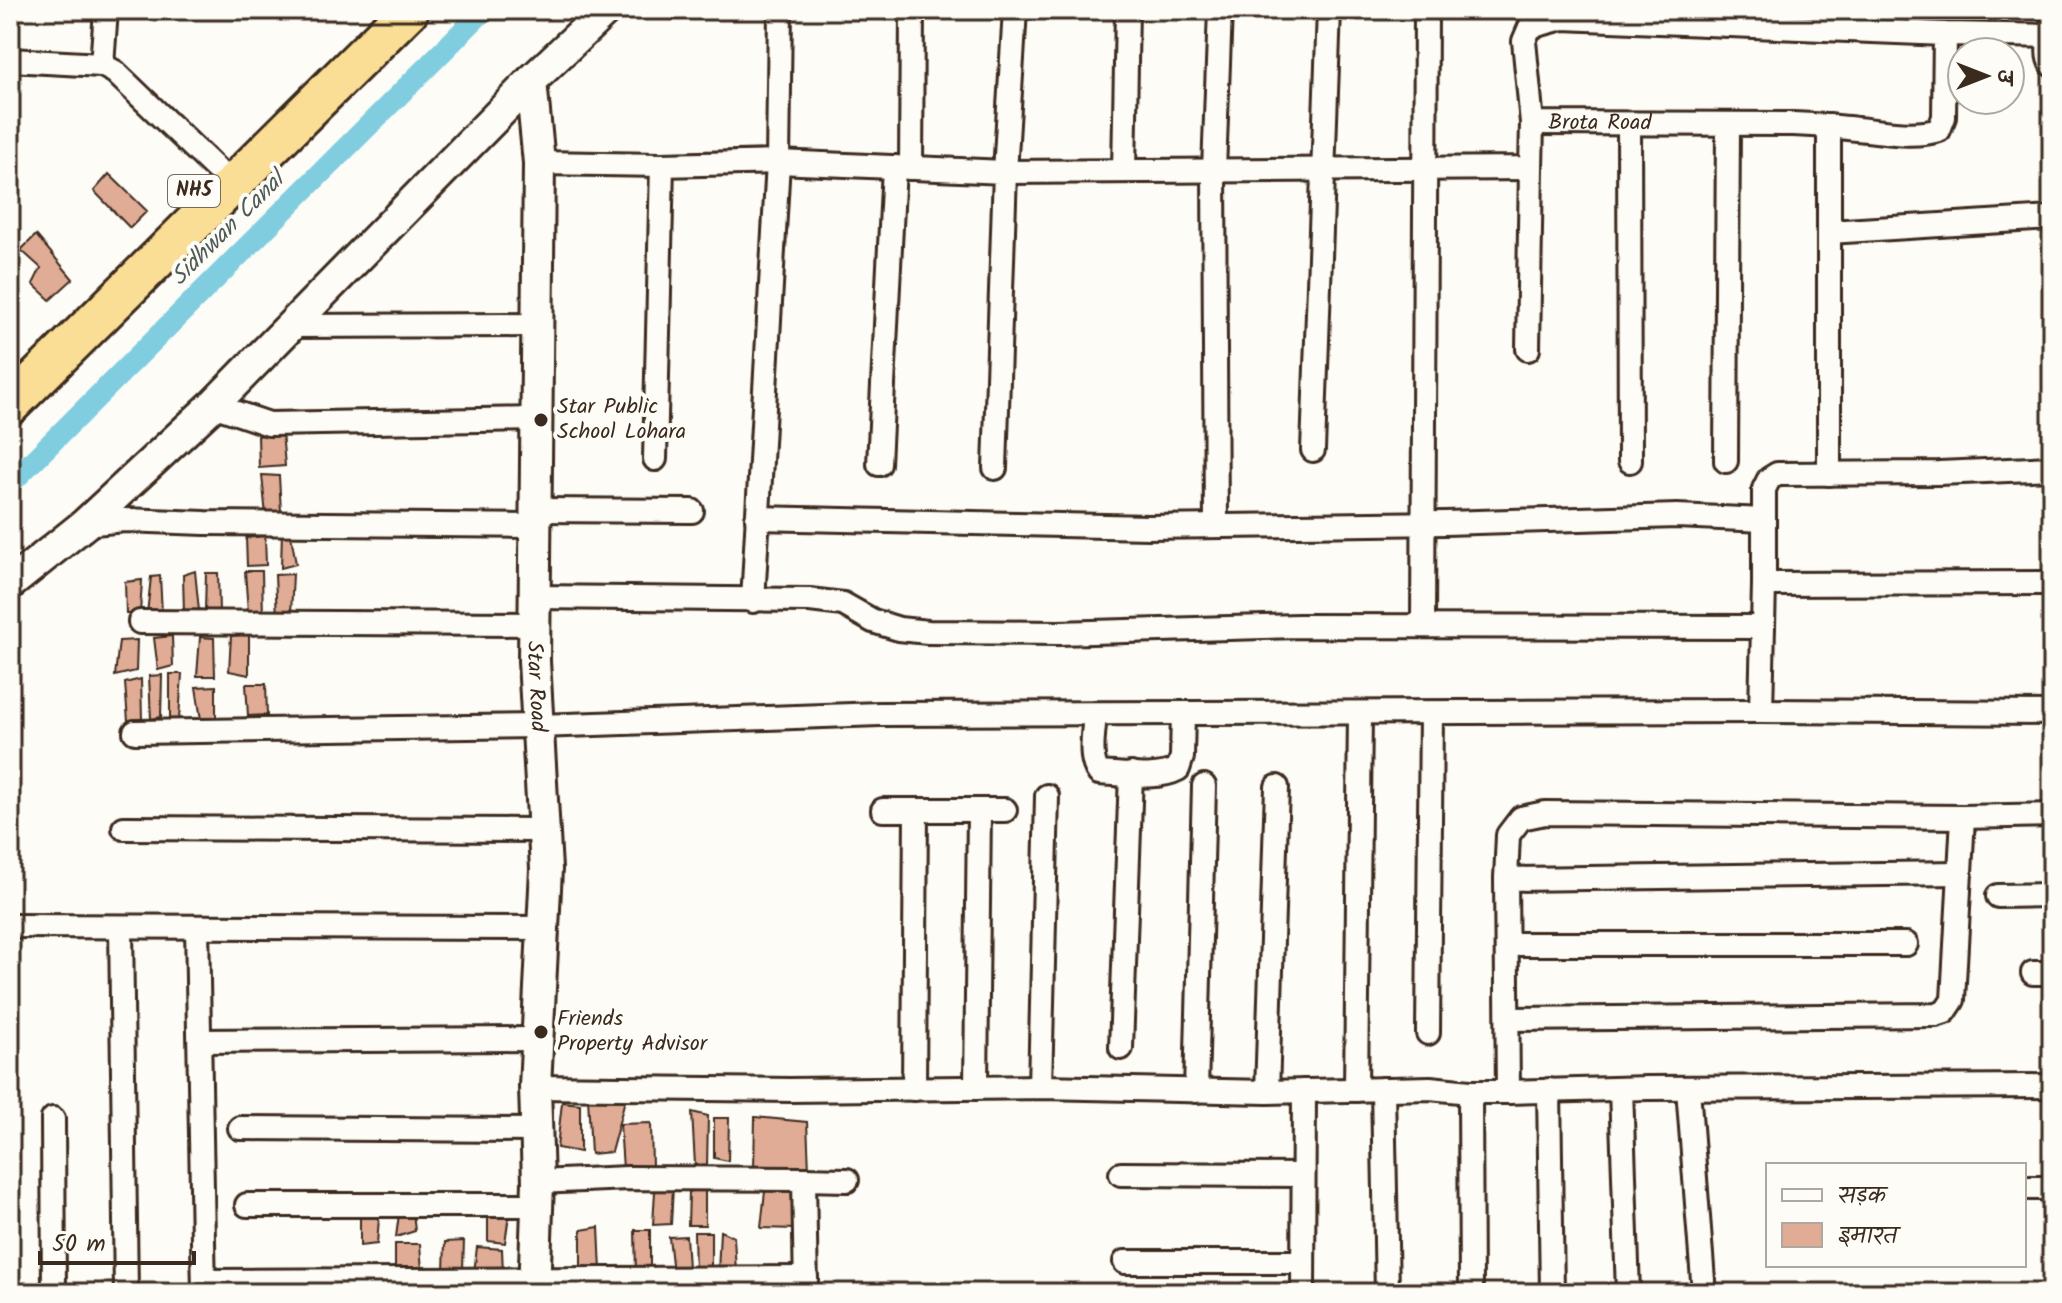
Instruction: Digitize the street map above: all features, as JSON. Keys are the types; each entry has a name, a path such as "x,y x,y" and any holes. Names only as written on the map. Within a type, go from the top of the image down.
{"highway":[{"name":"NH5","path":"10,370 376,10"},
{"name":"NH5","path":"10,405 409,10"}],"street":[{"path":"102,65 106,10"},
{"path":"10,584 85,524 213,405 531,81 606,10"},
{"path":"753,601 778,162 780,10"},
{"path":"879,464 903,167 912,10"},
{"path":"995,468 1005,172 1015,10"},
{"path":"1124,171 1127,10"},
{"path":"1216,526 1214,170 1220,10"},
{"path":"1313,450 1329,10"},
{"path":"1423,626 1426,10"},
{"name":"Brota Road","path":"1945,34 1944,117 1939,130 1927,134 1829,126 1532,123 1524,41 1530,27 1563,18 2051,36"},
{"path":"2052,24 2048,53 2052,65"},
{"path":"10,60 102,65 115,72 216,169"},
{"name":"Star Road","path":"531,81 539,163 534,661 546,869 535,1087 537,1193 534,1286"},
{"path":"1528,349 1532,123"},
{"path":"1629,124 1630,461"},
{"path":"1726,461 1728,124"},
{"path":"1829,126 1829,474"},
{"path":"539,163 662,165 778,162 1005,172 1531,168"},
{"path":"655,459 662,165"},
{"path":"1829,232 2052,218"},
{"path":"290,326 537,325"},
{"path":"213,405 269,424 536,419"},
{"path":"1761,711 1764,489 1769,479 1777,474 1939,473 2052,468"},
{"path":"85,524 124,520 205,523 535,518 692,511"},
{"path":"757,518 1132,526 1677,516 1764,520"},
{"path":"1764,584 2052,583"},
{"path":"140,622 810,600 843,604 873,621 899,629 928,632 1058,633 1299,626 1763,627"},
{"path":"1095,714 1093,757 1099,773 1168,774 1178,769 1182,757 1183,713"},
{"path":"1356,1090 1360,713"},
{"path":"1428,1033 1431,713"},
{"path":"135,732 538,726 880,714 2052,713"},
{"path":"1121,1048 1131,774"},
{"path":"1196,1091 1204,786"},
{"path":"1267,1092 1277,787"},
{"path":"1040,1087 1047,796"},
{"path":"883,810 1005,810"},
{"path":"914,1089 916,810"},
{"path":"976,1088 979,810"},
{"path":"1508,1092 1508,835 1521,818 1545,813 2052,815"},
{"path":"1508,1019 1936,1015 1945,1012 1953,1000 1963,817"},
{"path":"124,828 543,830"},
{"path":"1506,879 1960,873"},
{"path":"1998,896 2052,895"},
{"path":"10,926 542,928"},
{"path":"121,927 126,1293"},
{"path":"197,927 204,1287 806,1286 804,1179"},
{"path":"1507,944 1906,944"},
{"path":"200,1041 537,1039"},
{"path":"535,1087 790,1090 1040,1087 1267,1092 1430,1088 1508,1092 2052,1086"},
{"path":"1383,1089 1387,1293"},
{"path":"1621,1089 1628,1293"},
{"path":"1688,1089 1704,1293"},
{"path":"1549,1090 1552,1293"},
{"path":"1303,1293 1304,1091"},
{"path":"1470,1092 1471,1293"},
{"path":"53,1119 54,1293"},
{"path":"240,1128 536,1130"},
{"path":"1121,1174 1303,1175"},
{"path":"247,1205 537,1193 628,1178 847,1180"},
{"path":"2026,1188 2052,1188"},
{"path":"1125,1262 1303,1262"}],"building":[{"path":"109,174 147,211 130,228 94,191"},
{"path":"36,235 73,279 50,300 33,284 41,268 21,250"},
{"path":"282,432 285,466 259,468 258,436"},
{"path":"262,475 279,476 281,512 266,516"},
{"path":"282,530 291,535 296,564 281,568"},
{"path":"265,536 266,565 247,566 246,538"},
{"path":"195,571 199,611 184,613 183,575"},
{"path":"245,571 262,571 263,618 248,612"},
{"path":"206,573 218,573 219,612 205,611"},
{"path":"293,574 291,614 277,617 275,575"},
{"path":"160,576 162,613 147,614 151,577"},
{"path":"142,580 140,614 126,614 125,582"},
{"path":"249,634 249,675 229,671 231,636"},
{"path":"172,636 173,666 158,670 154,638"},
{"path":"200,637 214,638 215,676 197,676"},
{"path":"137,640 136,671 115,676 119,641"},
{"path":"170,674 182,674 179,719 170,719"},
{"path":"162,675 161,717 151,719 149,676"},
{"path":"141,679 142,720 128,721 125,683"},
{"path":"246,684 266,684 267,715 248,716"},
{"path":"216,686 216,718 201,720 196,687"},
{"path":"588,1097 625,1100 611,1152 591,1154"},
{"path":"562,1102 580,1104 580,1152 557,1148"},
{"path":"692,1112 708,1116 707,1167 695,1165"},
{"path":"755,1117 807,1122 809,1170 754,1170"},
{"path":"714,1118 729,1118 728,1161 714,1158"},
{"path":"651,1123 652,1167 623,1169 620,1124"},
{"path":"673,1187 671,1224 653,1225 655,1191"},
{"path":"705,1188 705,1225 688,1225 689,1192"},
{"path":"765,1191 795,1191 796,1229 761,1228"},
{"path":"413,1212 415,1231 396,1237 399,1214"},
{"path":"360,1215 379,1218 377,1244 360,1246"},
{"path":"509,1215 505,1243 488,1241 488,1216"},
{"path":"599,1227 601,1271 581,1273 581,1230"},
{"path":"635,1230 650,1230 650,1272 636,1275"},
{"path":"720,1231 734,1237 736,1271 718,1273"},
{"path":"694,1232 711,1232 711,1271 695,1272"},
{"path":"686,1236 688,1268 673,1273 669,1237"},
{"path":"464,1241 463,1268 444,1271 445,1242"},
{"path":"395,1244 420,1244 422,1271 395,1273"},
{"path":"477,1247 502,1249 503,1273 474,1273"}],"waterway":[{"name":"Sidhwan Canal","path":"10,484 484,10"}],"place":[{"name":"Star Public School Lohara","path":"541,420"},
{"name":"Friends Property Advisor","path":"541,1032"}]}
